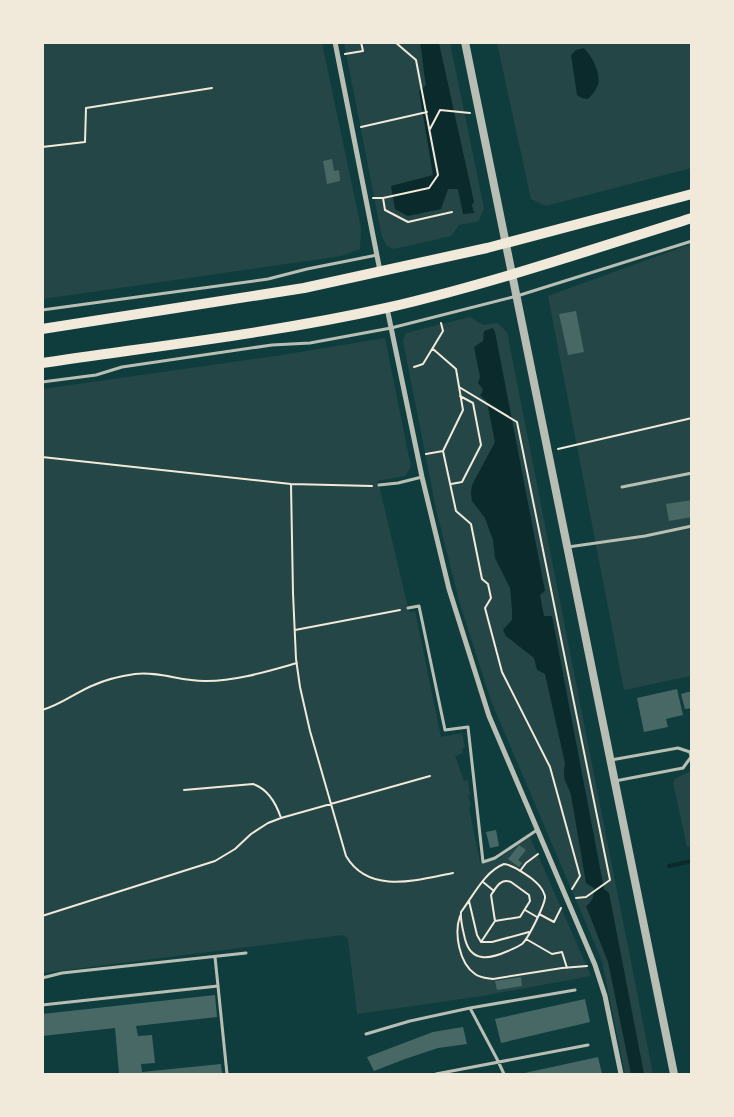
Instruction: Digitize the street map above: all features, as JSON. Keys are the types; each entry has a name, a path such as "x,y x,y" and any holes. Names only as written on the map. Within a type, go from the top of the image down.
{"main road":[{"path":"42,329 304,288 505,243 692,194"},
{"path":"42,363 313,323 387,307 512,274 692,218"}],"street":[{"path":"335,42 380,271"},
{"path":"465,42 674,1074"},
{"path":"387,307 422,477 449,589 489,716 595,965 605,996 621,1074"}],"lane":[{"path":"42,382 96,375 132,366 272,345 310,343 391,328 517,296 692,241"},
{"path":"42,310 268,279 378,255"},
{"path":"622,488 692,473"},
{"path":"379,485 398,483 422,477"},
{"path":"568,547 645,536 692,526"},
{"path":"408,608 419,606 445,730 468,727 483,862 495,858 537,830"},
{"path":"611,760 678,748 690,752 691,755 683,768 615,781"},
{"path":"42,978 62,973 246,953"},
{"path":"215,956 227,1074"},
{"path":"42,1005 218,986"},
{"path":"366,1034 410,1020 575,990"},
{"path":"470,1008 504,1074"},
{"path":"436,1074 588,1045"}],"path":[{"path":"338,56 363,51 361,42"},
{"path":"395,43 416,60 438,175 429,188 382,198 385,210 408,222 452,212"},
{"path":"42,147 85,142 86,108 212,88"},
{"path":"430,129 440,110 459,112"},
{"path":"352,128 427,112"},
{"path":"414,367 423,364 433,349 443,331 441,320"},
{"path":"433,349 456,369 463,410 443,451 456,512 471,524 482,579 488,584 491,598 485,608 502,672 550,766 580,876 554,922 539,914"},
{"path":"459,387 518,422 610,880 586,897"},
{"path":"450,484 462,482 481,445 473,403 460,396"},
{"path":"548,451 692,418"},
{"path":"418,456 443,451"},
{"path":"42,457 291,484 379,485"},
{"path":"291,484 295,630 300,687 346,856 352,867 370,878 382,881 412,881 454,873"},
{"path":"295,630 408,608"},
{"path":"42,710 52,708 94,685 136,674 164,674 186,680 207,681 254,674 297,663"},
{"path":"42,916 216,861 235,849 268,822 430,776"},
{"path":"184,790 253,784 260,787 273,800 281,818"},
{"path":"520,871 526,863 545,849"},
{"path":"461,912 465,940 475,955 498,956 521,945 530,932 545,901 544,894 538,884 510,864 498,866 490,873 461,912 458,925 459,942 464,961 469,969 483,978 494,979 595,965"},
{"path":"483,882 494,891"},
{"path":"481,942 495,921 491,895 500,882 510,882 529,895 530,901 520,917 495,921"},
{"path":"469,901 477,935 481,942"},
{"path":"525,910 537,917"},
{"path":"481,942 492,942 530,932"},
{"path":"526,939 552,954 562,952 567,968"}],"shaded area":[{"path":"42,43 322,43 361,228 360,249 341,256 43,299"},
{"path":"344,43 450,43 484,208 479,221 459,225 451,236 394,249 387,246 382,237"},
{"path":"420,43 439,43 474,202 472,205 474,213 463,214 458,189 448,189 441,209 408,216 395,209 391,186 433,175 419,91 426,85"},
{"path":"497,43 691,43 691,168 546,206 531,199"},
{"path":"584,48 593,60 599,80 594,92 588,99 577,95 571,55 576,50"},
{"path":"691,244 691,676 624,690 548,296"},
{"path":"470,317 483,325 497,323 507,332 653,1074 625,1074 602,961 491,701 460,604 436,509 403,341 406,333"},
{"path":"493,328 545,591 540,595 544,616 552,616 604,889 609,893 644,1074 631,1074 608,962 586,906 593,898 594,888 586,883 571,795 564,778 565,763 545,674 537,670 534,658 506,636 503,630 512,620 510,588 495,558 493,540 485,518 472,501 472,485 495,442 487,402 480,395 483,389 478,383 480,377 474,347 483,341 484,331"},
{"path":"385,338 411,467 405,476 378,481 409,612 415,611 441,737 462,733 465,748 462,748 463,753 455,756 464,781 468,780 470,795 468,795 471,806 469,808 480,863 498,859 530,837 591,976 482,996 357,1014 348,939 343,935 43,973 42,389 276,356"},
{"path":"691,771 691,846 687,847 673,782 676,778"}],"building":[{"path":"332,159 334,171 339,170 340,181 327,184 323,161"},
{"path":"576,311 584,352 568,355 559,314"},
{"path":"692,500 692,517 669,521 666,504"},
{"path":"677,689 683,715 666,719 668,727 644,732 637,698"},
{"path":"692,691 692,708 685,709 681,694"},
{"path":"496,830 499,846 490,848 486,832"},
{"path":"519,845 526,850 518,860 522,863 519,867 508,859"},
{"path":"521,977 522,986 497,990 495,981"},
{"path":"215,995 217,1017 136,1026 138,1036 152,1035 155,1063 141,1064 142,1072 221,1064 222,1074 116,1074 119,1073 115,1028 42,1036 42,1014"},
{"path":"585,999 590,1022 501,1043 495,1019"},
{"path":"463,1027 467,1044 438,1048 374,1071 367,1057 433,1032"},
{"path":"598,1057 602,1074 520,1074"}],"waterway":[{"path":"669,866 692,861"}]}
